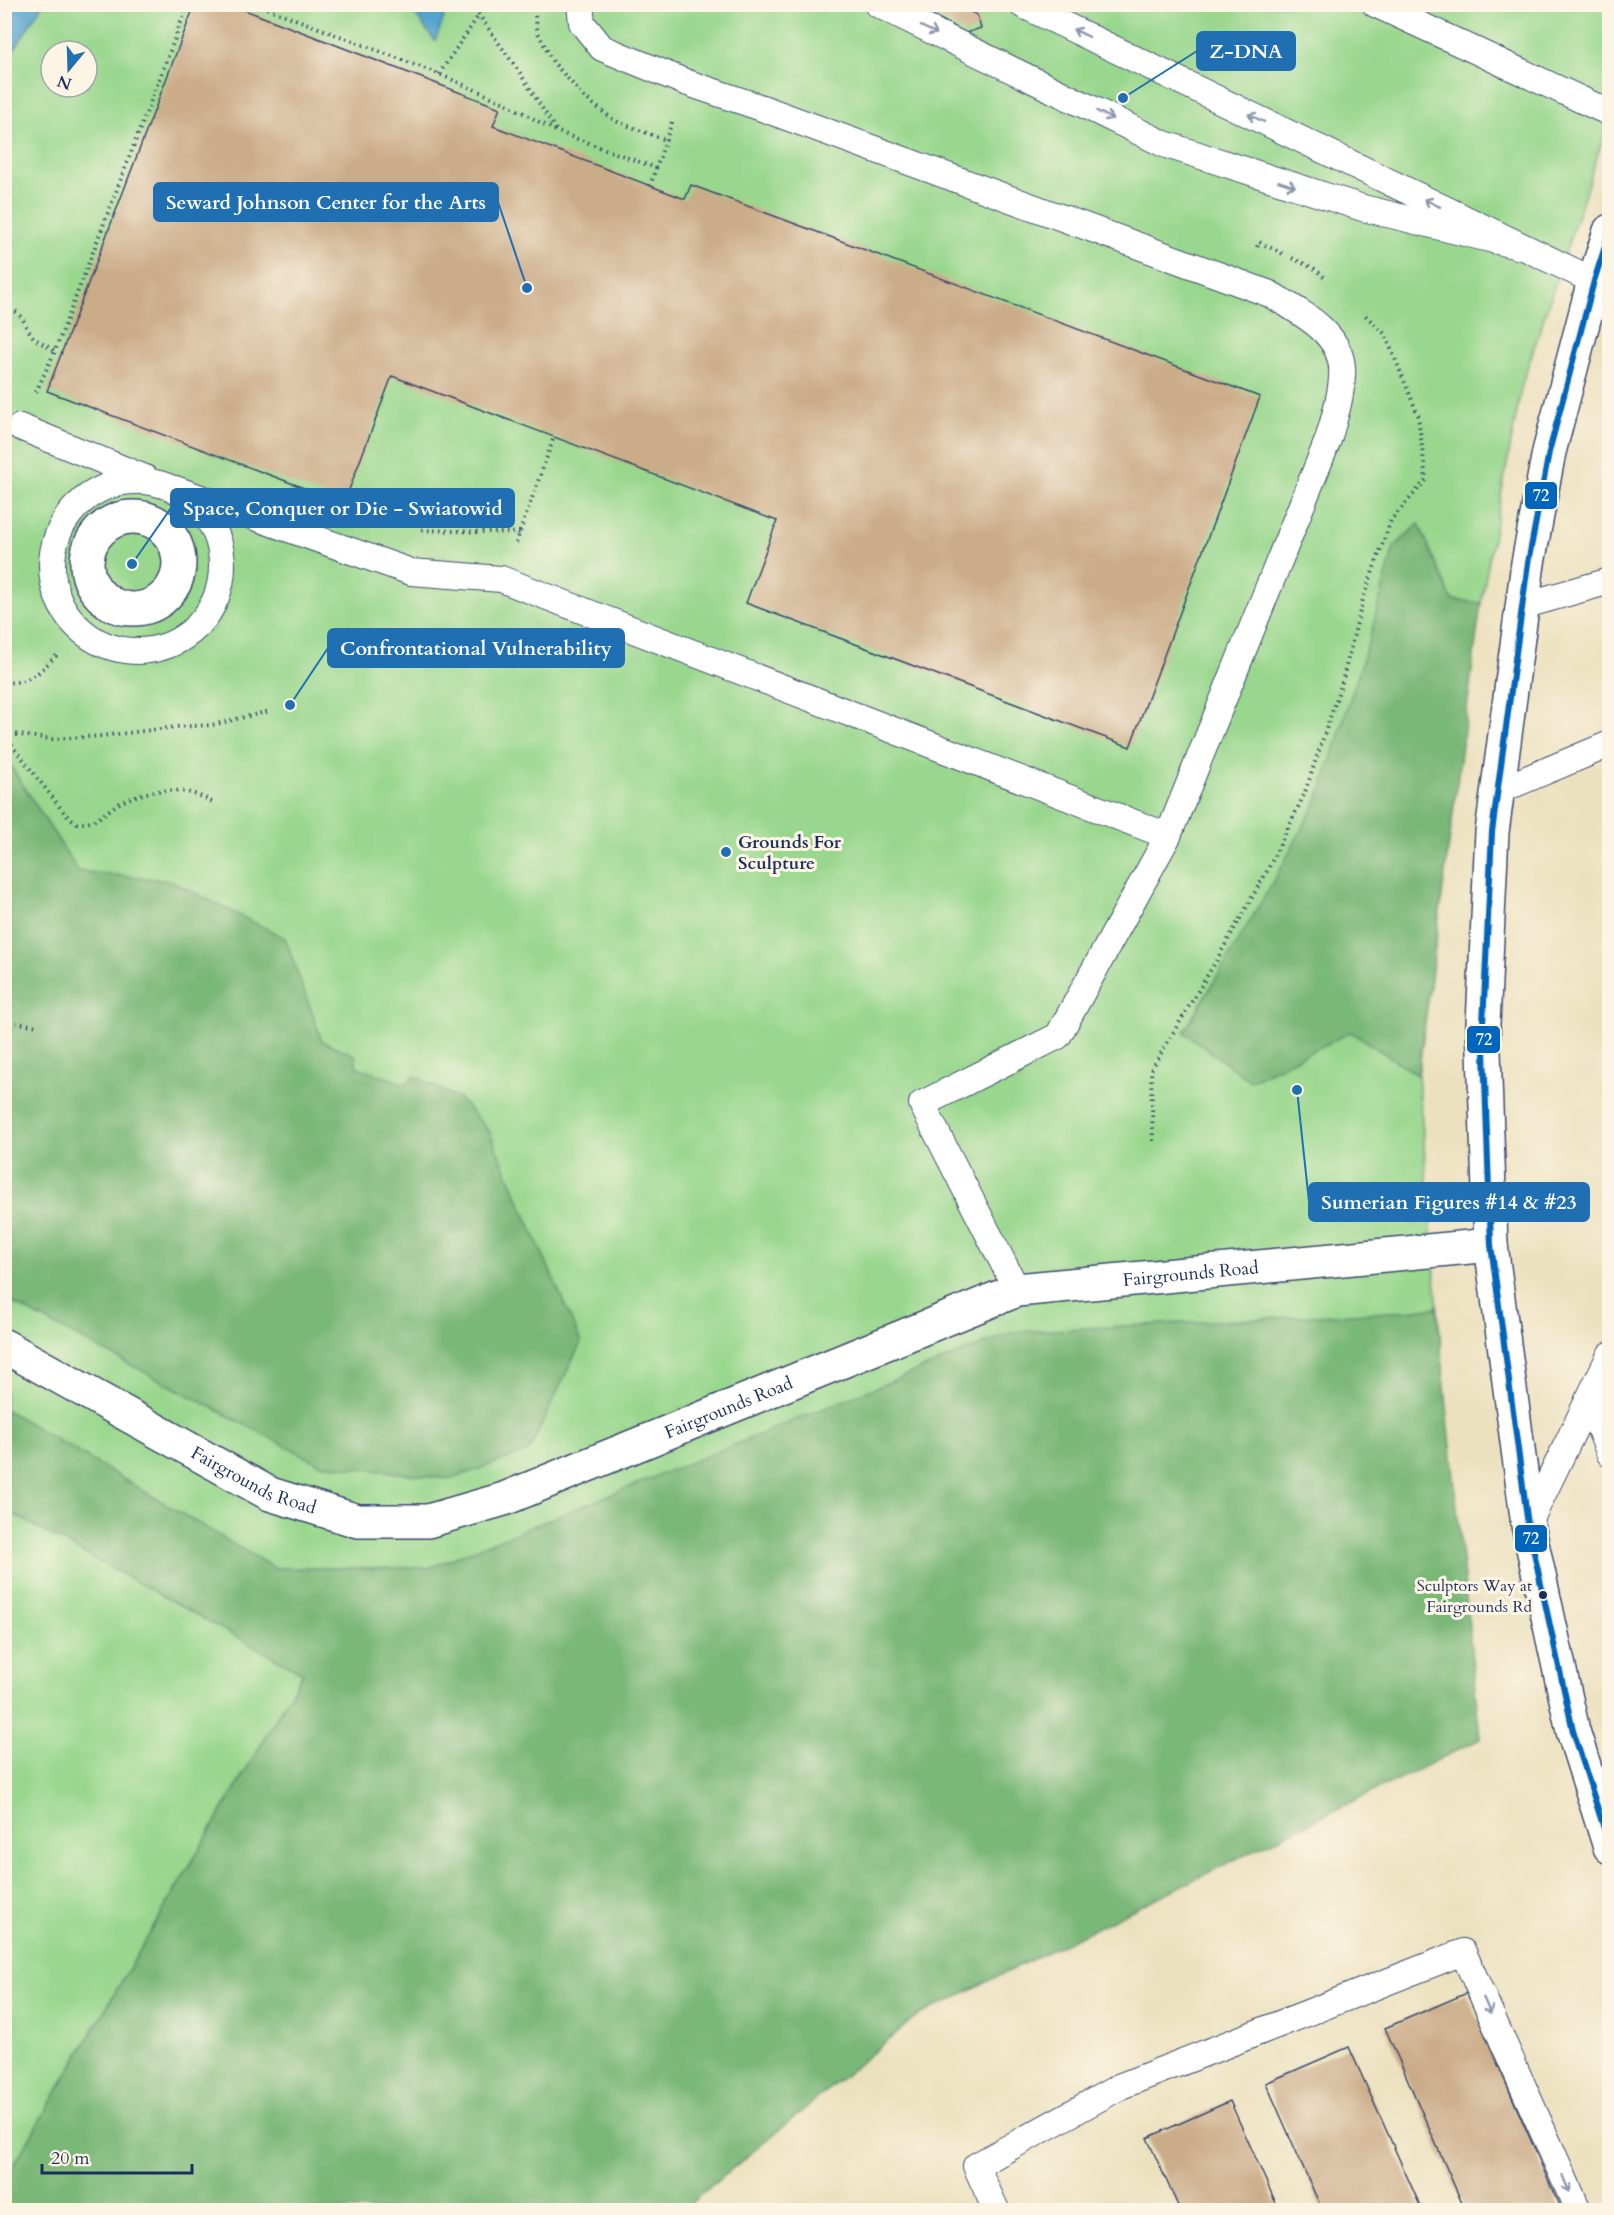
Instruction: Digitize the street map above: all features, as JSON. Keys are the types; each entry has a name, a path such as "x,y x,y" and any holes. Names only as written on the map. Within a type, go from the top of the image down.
{"street":[{"path":"1610,231 1593,281 1549,452 1522,606 1492,832 1483,1024 1491,1245 1528,1525 1573,1731 1610,1847"},
{"name":"Fairgrounds Road","path":"4,1346 270,1494 358,1521 428,1521 504,1499 1017,1290 1491,1245"}],"lane":[{"path":"580,4 582,23 603,48 685,82 1270,294 1310,318 1327,333 1338,352 1343,375 1328,440 1168,836 1058,1036 922,1104 1017,1290"},
{"path":"877,4 1164,144 1363,208 1522,247"},
{"path":"1021,4 1593,281"},
{"path":"1376,4 1610,113"},
{"path":"20,427 168,487 197,505 213,526 222,552 222,580 213,605 197,627 175,642 147,651 118,649 104,645 91,637 69,617 56,591 52,562 58,534 73,509 96,491 121,482 148,481 168,487 411,572 501,579 1168,836"},
{"path":"1522,606 1610,581"},
{"path":"1498,791 1610,744"},
{"path":"1528,1525 1610,1355"},
{"path":"1587,1400 1610,1454"},
{"path":"996,2211 976,2166 1120,2086 1463,1952 1578,2211"}],"path":[{"path":"20,427 55,351 188,4"},
{"path":"256,4 439,74 505,103 556,131 656,168"},
{"path":"471,4 520,73 556,131"},
{"path":"439,74 479,15"},
{"path":"650,186 685,82"},
{"path":"1242,284 1259,242 1315,269 1332,285"},
{"path":"4,308 20,314 31,335 55,351"},
{"path":"1152,1141 1151,1070 1267,871 1304,795 1342,682 1363,599 1391,520 1426,480 1418,415 1385,334 1359,309"},
{"path":"515,547 554,437"},
{"path":"4,683 32,678 58,654"},
{"path":"4,734 52,739 102,736 212,725 270,711"},
{"path":"4,734 66,815 77,823 96,821 125,800 177,789 201,794 215,804"},
{"path":"4,1021 38,1026"}],"green space":[{"name":"Grounds For Sculpture","path":"5,5 1609,5 1609,120 1522,384 1476,629 1418,1075 1443,1370 303,1673 5,2180"},
{"path":"1419,524 1452,600 1481,603 1418,1075 1351,1032 1250,1081 1184,1032 1275,879 1319,797 1370,637 1394,547"},
{"path":"5,757 78,871 171,881 285,938 322,1041 355,1055 357,1067 406,1084 414,1076 460,1099 489,1131 581,1342 529,1451 451,1479 320,1464 5,1299"},
{"path":"1437,1307 1480,1739 917,2016 682,2210 5,2210 5,2180 303,1673 5,1510 5,1409 274,1568 429,1568 1013,1332 1408,1311"}],"water":[{"path":"5,4 42,5 5,62"},
{"path":"408,5 437,5 444,17 435,41"}],"building":[{"path":"195,4 229,4 500,108 493,126 685,199 691,185 1260,397 1130,747 746,603 777,521 392,376 344,503 47,391"},
{"path":"916,4 955,4 977,15 981,28 966,33 919,8"},
{"path":"1467,1993 1561,2210 1465,2210 1385,2028"},
{"path":"1349,2047 1422,2210 1322,2210 1266,2083"},
{"path":"1230,2101 1279,2210 1180,2210 1147,2138"}],"transit line":[{"name":"72","path":"1610,231 1594,281 1549,452 1528,563 1492,832 1483,1024 1491,1245 1528,1525 1573,1731 1610,1847"}],"place":[{"name":"Z-DNA","path":"1123,98"},
{"name":"Seward Johnson Center for the Arts","path":"527,288"},
{"name":"Space, Conquer or Die - Swiatowid","path":"132,564"},
{"name":"Confrontational Vulnerability","path":"290,705"},
{"name":"Grounds For Sculpture","path":"726,852"},
{"name":"Sumerian Figures #14 & #23","path":"1297,1090"},
{"name":"Sculptors Way at Fairgrounds Rd","path":"1543,1595"}]}
